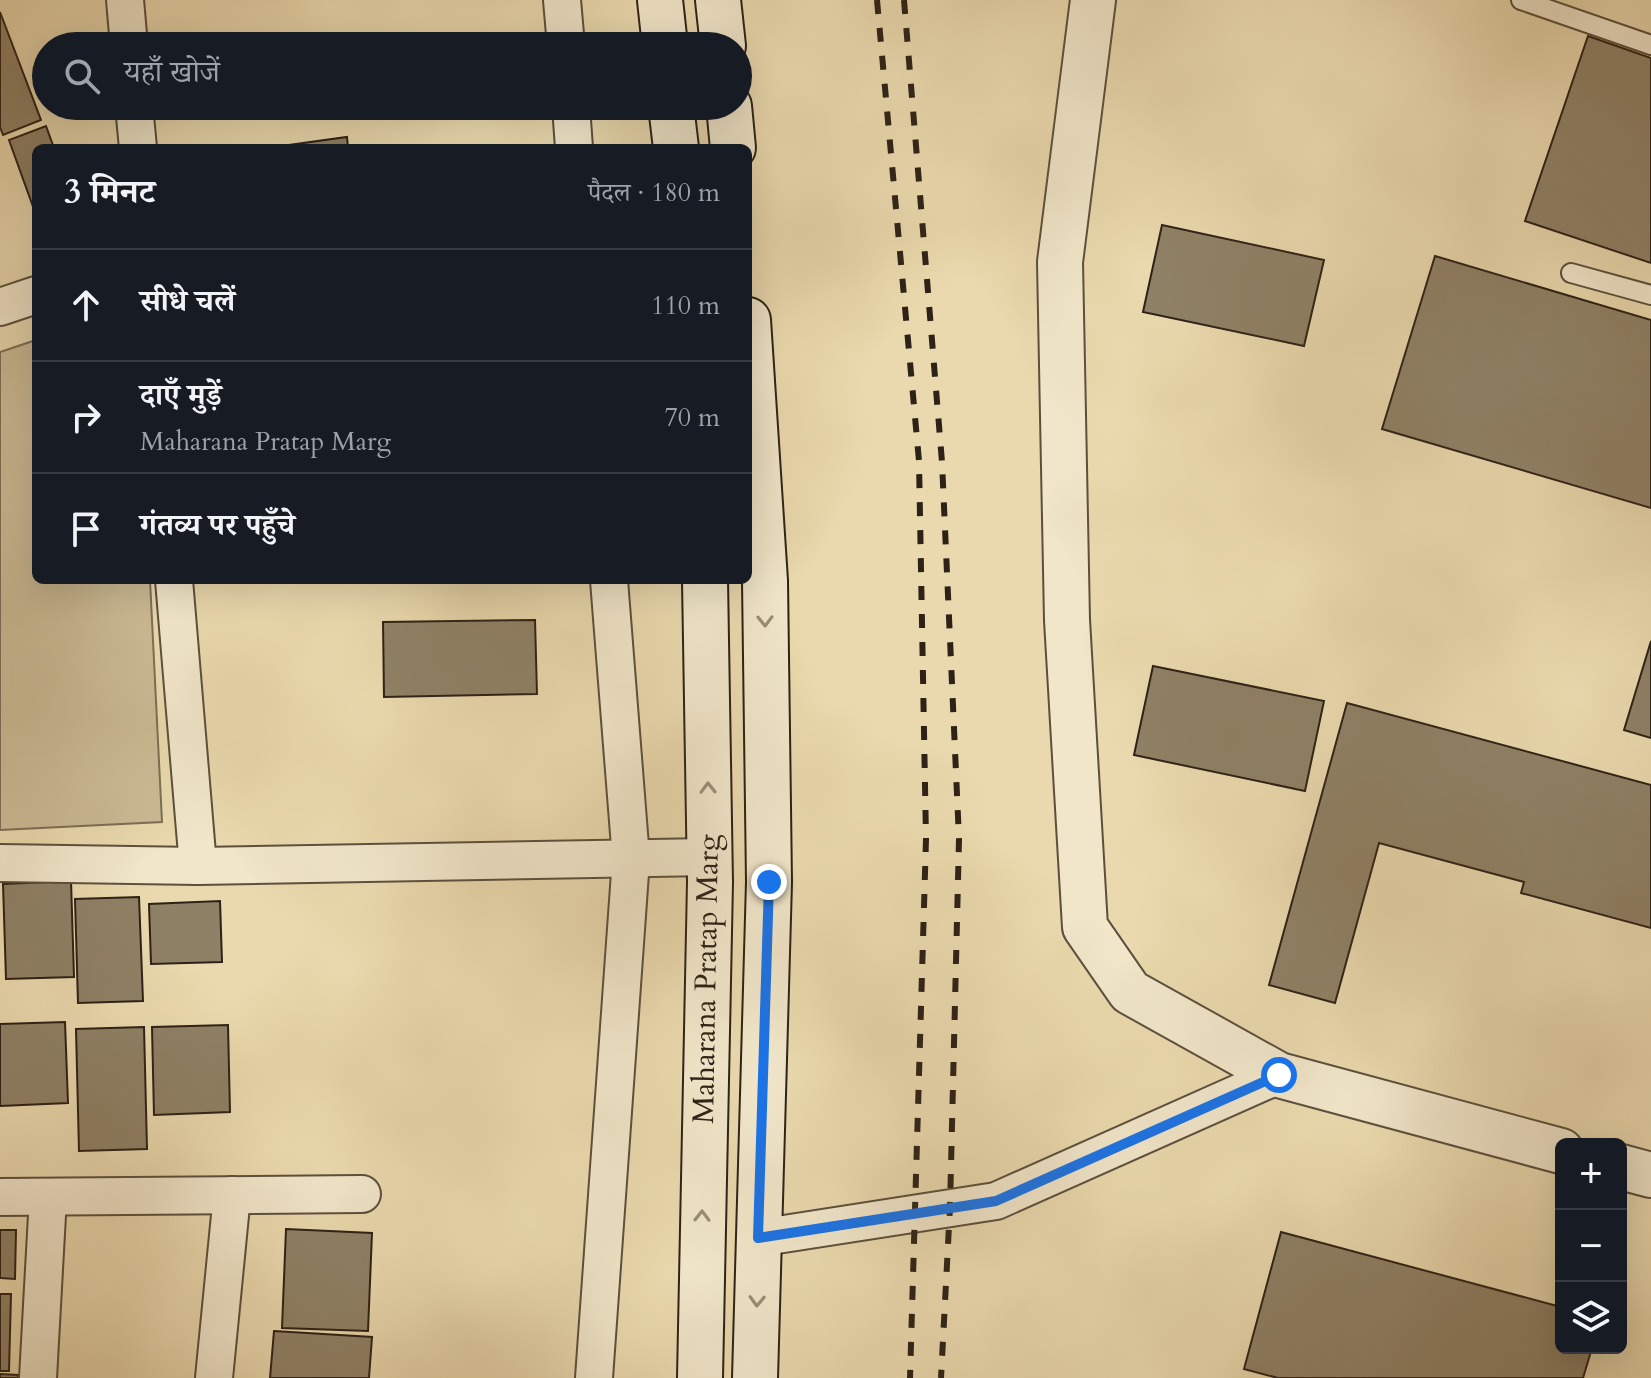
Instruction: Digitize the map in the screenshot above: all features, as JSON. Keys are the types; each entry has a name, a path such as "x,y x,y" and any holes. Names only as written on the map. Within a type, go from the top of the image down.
{"main road":[{"path":"660,0 663,32"},
{"path":"718,0 721,32"},
{"path":"1093,0 1060,262 1067,620 1085,927 1130,992 1279,1075 1555,1149"},
{"path":"673,120 676,144"},
{"path":"730,120 733,144"},
{"name":"Maharana Pratap Marg","path":"752,381 765,581 769,882 755,1378"},
{"name":"Maharana Pratap Marg","path":"700,1378 709,857 705,584"},
{"path":"1627,1169 1651,1175"}],"street":[{"path":"125,0 128,32"},
{"path":"562,0 565,32"},
{"path":"135,120 138,144"},
{"path":"572,120 574,144"},
{"path":"0,307 32,296"},
{"path":"174,584 198,866"},
{"path":"594,1378 631,859 609,584"},
{"path":"0,863 198,866 709,857"},
{"path":"758,1238 996,1201 1279,1075"},
{"path":"0,1197 362,1194"},
{"path":"214,1378 232,1195"},
{"path":"38,1378 48,1197"}],"lane":[{"path":"1521,0 1651,45"},
{"path":"1571,273 1651,295"}],"shaded area":[{"path":"32,341 32,584 150,584 162,822 0,830 0,352"}],"building":[{"path":"0,12 32,96 32,120 41,120 3,135 0,127"},
{"path":"1588,36 1651,58 1651,263 1525,221"},
{"path":"46,126 53,144 32,144 32,204 9,140"},
{"path":"347,137 348,144 296,144"},
{"path":"1162,225 1324,260 1304,346 1143,312"},
{"path":"1435,256 1651,320 1651,508 1382,429"},
{"path":"535,620 537,694 384,697 383,622"},
{"path":"1651,641 1651,738 1624,730"},
{"path":"1153,666 1324,701 1305,791 1134,755"},
{"path":"1347,703 1651,785 1651,928 1521,893 1524,882 1379,843 1335,1003 1269,985"},
{"path":"71,881 74,977 6,979 3,884"},
{"path":"139,897 143,1001 78,1003 75,899"},
{"path":"220,901 222,962 151,964 149,904"},
{"path":"65,1022 68,1103 0,1106 0,1024"},
{"path":"228,1025 230,1112 154,1115 152,1027"},
{"path":"144,1027 147,1149 79,1151 76,1029"},
{"path":"286,1229 372,1233 368,1331 282,1328"},
{"path":"0,1230 16,1230 15,1279 0,1278"},
{"path":"1281,1232 1555,1305 1555,1354 1590,1354 1583,1378 1278,1378 1244,1369"},
{"path":"0,1294 11,1294 9,1371 0,1371"},
{"path":"274,1331 372,1337 369,1378 270,1378"},
{"path":"0,1374 18,1375 18,1378 0,1378"}],"railway":[{"path":"877,0 919,461 926,839 910,1378"},
{"path":"904,0 942,462 959,839 950,1207 941,1378"}],"route":[{"path":"769,882 758,1238 996,1201 1279,1075"}]}
